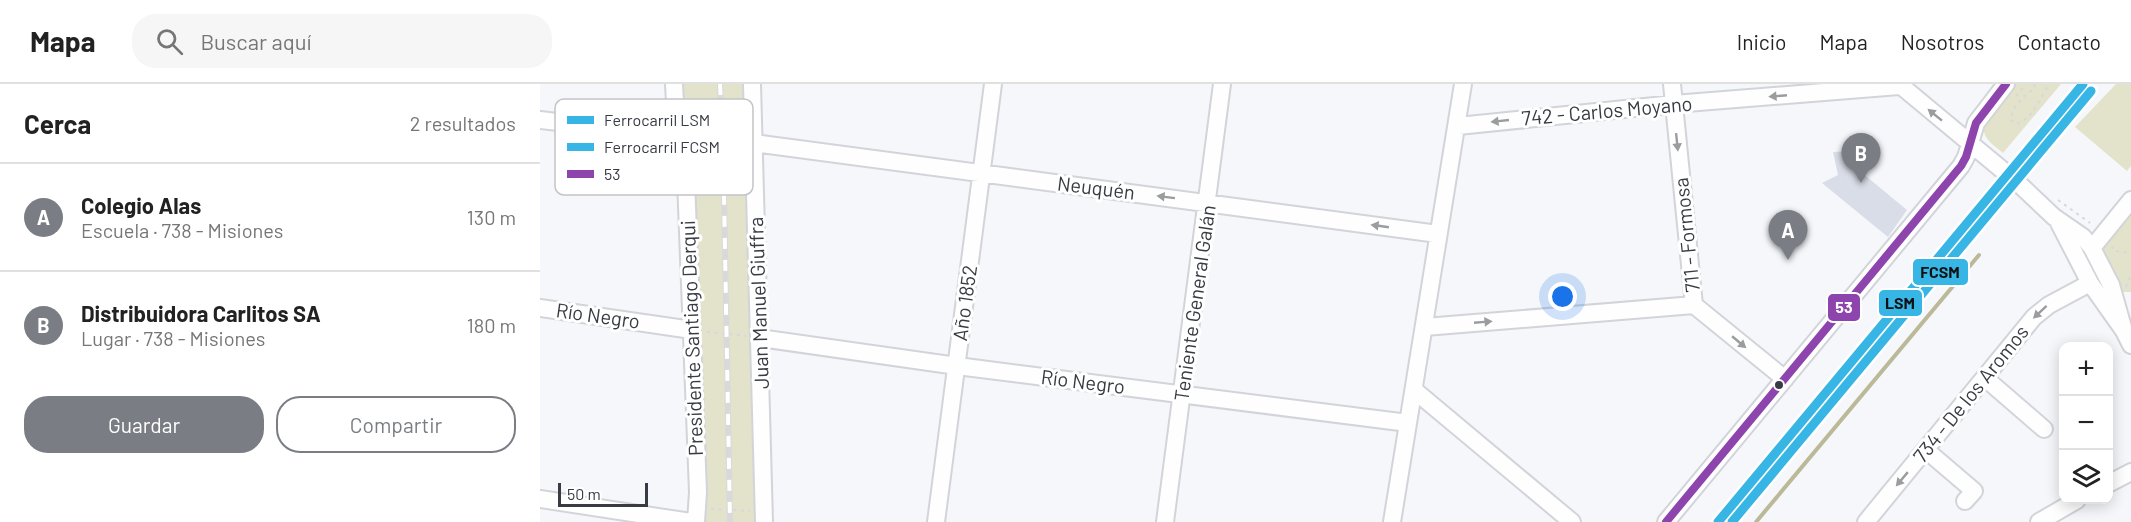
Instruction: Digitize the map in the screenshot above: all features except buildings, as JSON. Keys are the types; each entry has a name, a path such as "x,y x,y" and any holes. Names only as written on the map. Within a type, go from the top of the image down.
{"street":[{"name":"Presidente Santiago Derqui","path":"674,84 675,99"},
{"name":"Juan Manuel Giuffra","path":"752,84 753,99"},
{"name":"Año 1852","path":"936,522 993,84"},
{"name":"Teniente General Galán","path":"1165,522 1222,84"},
{"path":"1392,522 1463,84"},
{"name":"711 - Formosa","path":"1672,84 1694,304 1785,379"},
{"path":"1899,85 1971,143 2057,219 2083,237 2092,248 2111,285 2128,338"},
{"name":"742 - Carlos Moyano","path":"1458,126 1674,104 1899,85"},
{"path":"1666,522 1960,166 1966,157 1976,123 2010,91"},
{"name":"Juan Manuel Giuffra","path":"753,114 765,517"},
{"path":"540,120 555,122"},
{"name":"Neuquén","path":"754,143 1438,234"},
{"name":"Presidente Santiago Derqui","path":"686,195 698,492 694,517"},
{"path":"2090,283 2093,264 2092,248 2098,230 2131,200"},
{"path":"2057,219 2090,283 2119,305"},
{"name":"734 - De los Aromos","path":"1866,522 2041,310 2090,283"},
{"path":"1425,327 1694,304"},
{"name":"Río Negro","path":"540,308 692,330"},
{"name":"Río Negro","path":"760,338 957,366 1408,423"},
{"path":"1985,378 2044,429"},
{"path":"1414,390 1572,522"},
{"path":"1926,450 1974,491 1965,501"},
{"path":"2113,482 2131,472"},
{"path":"540,499 694,517"},
{"path":"2039,522 2071,504"}],"path":[{"path":"2010,91 2026,84"},
{"path":"2035,84 2033,90 2027,92 2013,109 2011,120 2016,124 2020,124 2029,116 2049,84"},
{"path":"2053,197 2098,230 2109,240 2114,251 2131,253"},
{"path":"692,330 760,338"},
{"path":"694,517 730,509 765,517"}],"green space":[{"path":"674,84 752,84 752,99 675,99"},
{"path":"2014,84 2061,84 2003,153 1987,138 1984,126 1994,106"},
{"path":"2116,84 2131,84 2131,166 2127,171 2075,127"},
{"path":"753,120 764,522 696,522 680,195 753,195"},
{"path":"2131,211 2131,292 2123,292 2103,251 2105,242"}],"waterway":[{"path":"1756,522 1979,255"}],"railway":[{"path":"720,84 721,99"},
{"path":"724,195 730,522"}],"rail line":[{"name":"LSM","path":"1718,522 2083,84"},
{"name":"FCSM","path":"1732,522 2091,91"}],"transit line":[{"name":"53","path":"1666,522 1961,166 1976,123 2006,84"}],"place":[{"name":"Distribuidora Carlitos SA","path":"1861,183"},
{"name":"Colegio Alas","path":"1788,260"}]}
